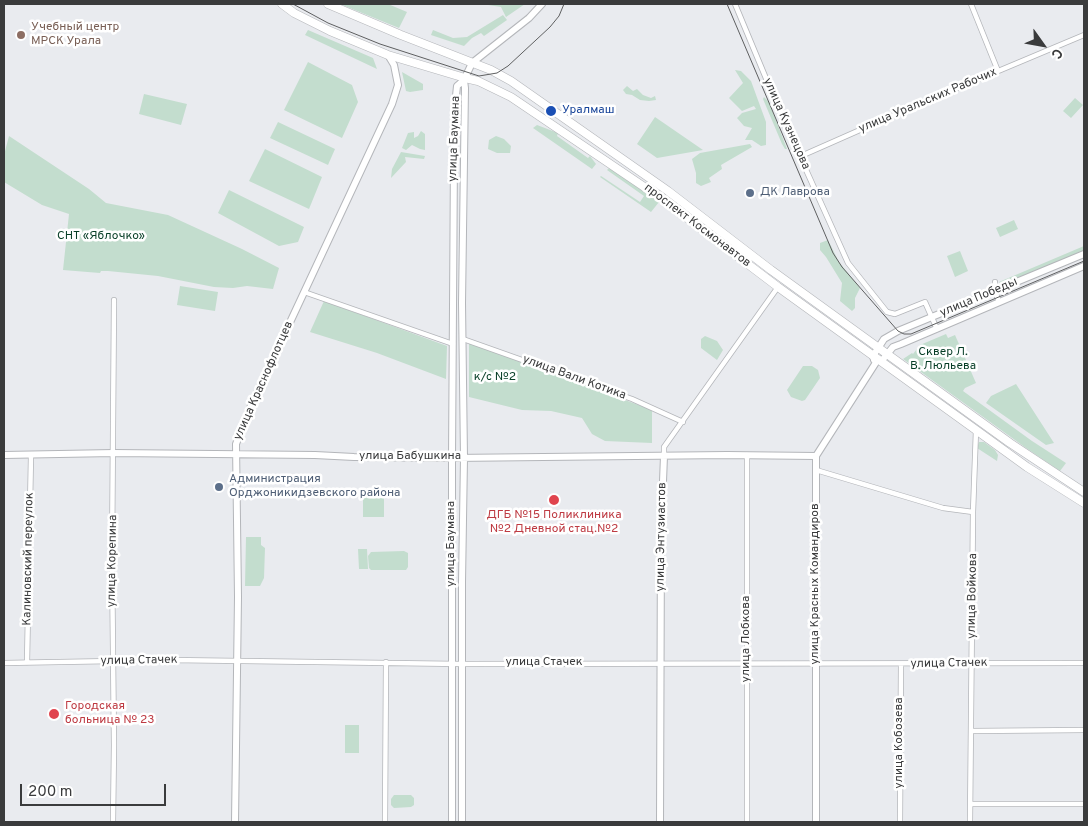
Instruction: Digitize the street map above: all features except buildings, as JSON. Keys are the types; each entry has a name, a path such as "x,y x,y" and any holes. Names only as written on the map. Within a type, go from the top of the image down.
{"main road":[{"name":"проспект Космонавтов","path":"282,4 294,13 330,31 388,56 464,79 478,81 493,87 535,112 662,199 876,360 1027,466 1084,503"},
{"name":"проспект Космонавтов","path":"328,4 491,70 510,81 668,190 771,270 1010,443 1084,492"}],"street":[{"path":"464,79 472,63 530,18 542,4"},
{"name":"улица Кузнецова","path":"735,4 848,263 887,312 892,315 925,302 932,318"},
{"path":"971,4 998,71"},
{"name":"улица Уральских Рабочих","path":"801,156 1084,35"},
{"name":"улица Краснофлотцев","path":"235,822 238,532 235,455 238,435 388,113 398,85 394,65 388,56"},
{"name":"улица Баумана","path":"462,822 464,79"},
{"name":"улица Баумана","path":"452,822 452,458 456,96 457,86 464,79"},
{"name":"улица Победы","path":"878,347 884,339 893,334 1084,254"},
{"name":"улица Победы","path":"887,353 893,347 1084,266"},
{"path":"996,282 995,291 1000,302"},
{"name":"улица Энтузиастов","path":"660,822 661,532 664,447 778,287"},
{"path":"304,292 453,344"},
{"name":"улица Корепина","path":"113,822 114,300"},
{"path":"932,318 937,329"},
{"name":"улица Вали Котика","path":"463,339 632,399 683,422"},
{"path":"816,456 876,360 878,347"},
{"path":"876,360 887,353"},
{"name":"улица Войкова","path":"970,822 973,512 976,430"},
{"name":"улица Бабушкина","path":"4,455 114,453 452,458 816,456"},
{"name":"Калиновский переулок","path":"27,663 31,455"},
{"name":"улица Лобкова","path":"746,822 747,455"},
{"name":"улица Красных Командиров","path":"816,456 816,822"},
{"path":"816,470 943,508 973,512"},
{"name":"улица Стачек","path":"4,663 236,661 452,664 1084,663"},
{"path":"385,822 386,662"},
{"name":"улица Кобозева","path":"900,822 901,664"},
{"path":"972,731 1084,730"},
{"path":"971,804 1084,804"}],"green space":[{"path":"340,4 388,4 407,12 399,28"},
{"path":"482,4 525,4 506,17 501,7"},
{"path":"503,15 507,20 484,36 481,33 472,38 464,46 431,35 433,30 453,38 467,37"},
{"path":"308,30 373,58 377,69 305,35"},
{"path":"308,62 352,85 358,102 342,138 284,110"},
{"path":"735,70 741,71 751,81 766,122 766,145 761,146 752,140 745,140 752,128 744,126 737,118 742,113 756,109 754,106 742,111 729,98 743,83"},
{"path":"402,72 423,84 423,90 406,91"},
{"path":"627,86 633,91 637,89 643,95 651,98 655,96 656,100 640,100 626,94 623,90"},
{"path":"144,94 187,104 181,125 139,114"},
{"path":"764,97 769,102 787,149 782,144 763,99"},
{"path":"1075,98 1083,105 1071,118 1063,111"},
{"path":"655,117 703,150 657,158 637,144"},
{"path":"278,122 335,149 328,165 270,138"},
{"path":"537,125 558,133 557,136 588,158 590,156 596,164 592,169 533,128"},
{"path":"421,131 425,134 425,150 412,145 406,150 402,148 408,133 414,132 414,138"},
{"name":"СНТ «Яблочко»","path":"9,136 89,189 106,203 168,215 279,268 273,289 247,286 233,288 214,287 158,276 108,271 101,271 100,273 63,270 69,214 42,205 4,182 4,155"},
{"path":"496,136 504,139 511,146 510,153 497,153 488,149 489,140"},
{"path":"750,144 752,147 721,165 722,169 709,178 711,182 701,186 696,183 696,173 692,159 700,153"},
{"path":"265,149 322,177 309,209 249,181"},
{"path":"401,152 425,156 424,159 405,157 406,162 391,178 392,169"},
{"path":"609,168 659,202 651,212 600,177 640,202 644,196 607,170"},
{"path":"229,190 304,227 298,242 279,246 218,213"},
{"path":"1014,220 1018,229 1000,237 996,228"},
{"path":"828,240 839,262 860,288 855,298 855,308 852,311 840,301 842,283 820,250 820,243"},
{"path":"1084,246 1084,251 1004,285 999,282"},
{"path":"960,251 968,271 955,277 947,256"},
{"path":"180,286 218,292 215,311 177,305"},
{"path":"324,301 447,346 446,379 377,353 310,332"},
{"name":"Сквер Л. В. Люльева","path":"946,334 948,338 955,335 976,383 965,388 963,391 1066,463 1060,471 903,359 913,354 920,345"},
{"path":"705,336 717,341 723,350 717,360 701,348 701,339"},
{"name":"к/с №2","path":"471,343 652,410 652,443 605,441 592,434 582,418 551,411 522,410 469,397 469,344"},
{"path":"803,366 812,366 818,370 820,378 805,400 802,401 791,397 787,390"},
{"path":"1016,384 1054,443 1046,445 986,403 991,396"},
{"path":"979,442 984,442 995,450 998,455 997,461 977,448"},
{"path":"363,493 384,493 384,517 363,517"},
{"path":"246,537 261,537 261,545 265,548 264,578 260,586 245,586"},
{"path":"358,549 367,549 368,569 359,569"},
{"path":"404,551 408,553 408,567 406,570 371,570 369,568 368,556 371,552"},
{"path":"345,725 359,725 359,753 345,753"},
{"path":"394,795 411,795 414,798 414,805 411,807 394,808 391,805 391,799"}],"tram line":[{"path":"293,4 328,23 380,44 479,76 497,73 508,66 550,27 559,16 564,4"},
{"path":"727,4 833,253 842,267 898,331 904,334 911,334 1084,261"}],"place":[{"name":"Учебный центр МРСК Урала","path":"21,35"},
{"name":"Уралмаш","path":"551,111"},
{"name":"ДК Лаврова","path":"750,193"},
{"name":"Администрация Орджоникидзевского района","path":"219,487"},
{"name":"ДГБ №15 Поликлиника №2 Дневной стац.№2","path":"554,500"},
{"name":"Городская больница № 23","path":"54,714"}]}
